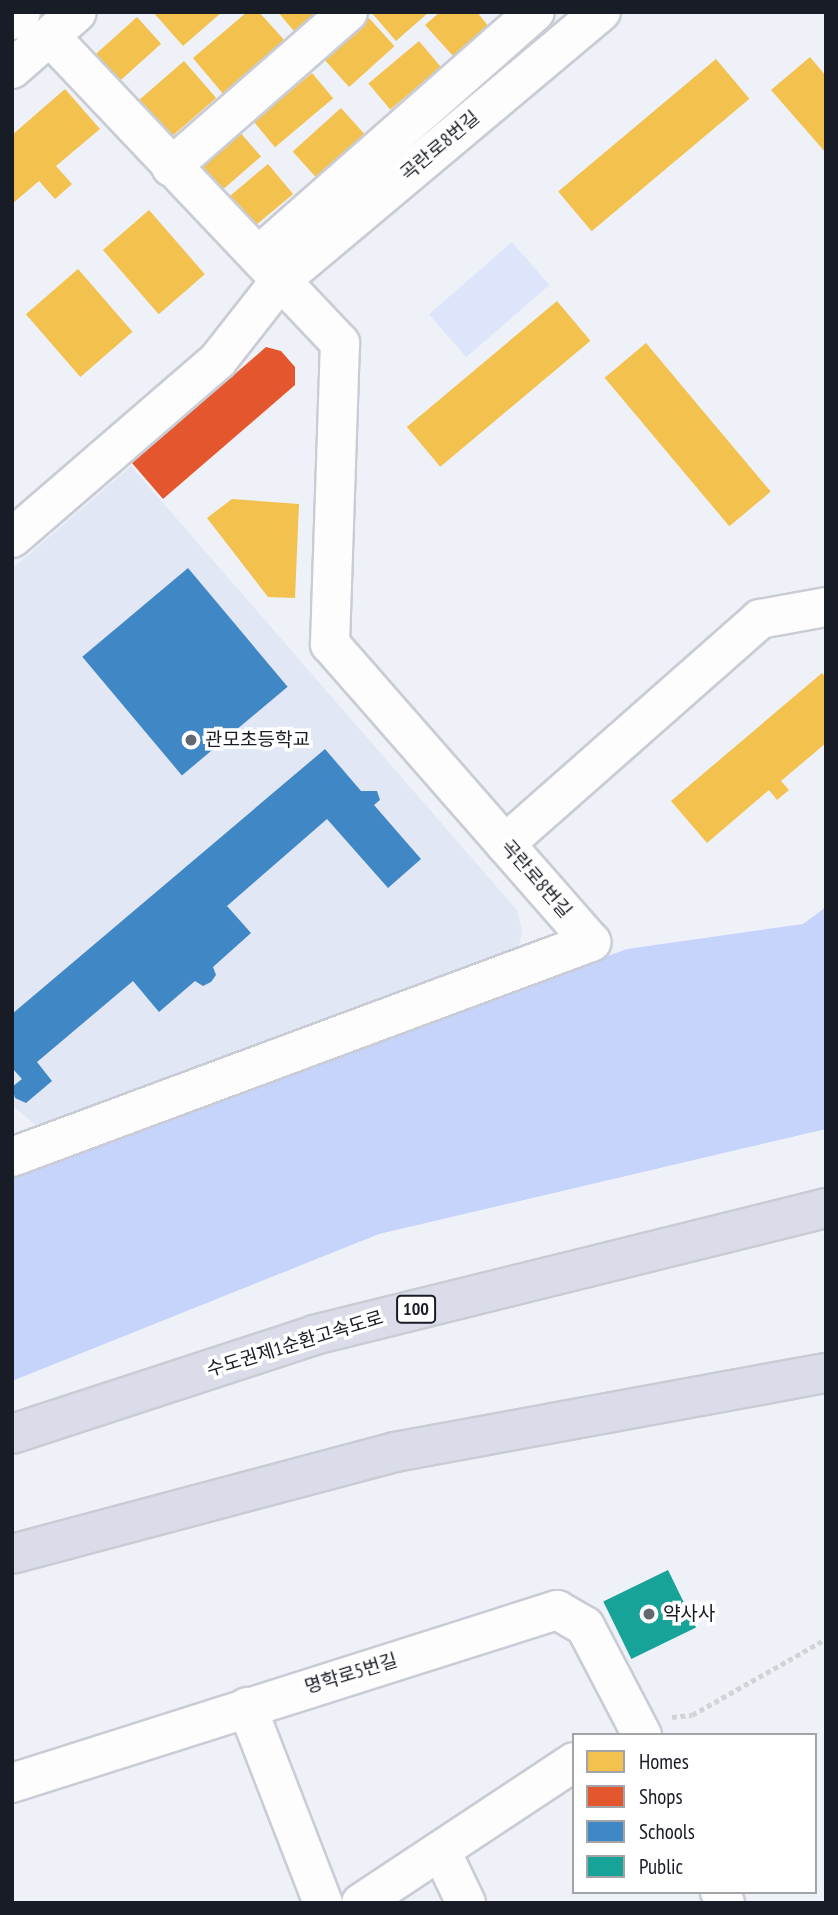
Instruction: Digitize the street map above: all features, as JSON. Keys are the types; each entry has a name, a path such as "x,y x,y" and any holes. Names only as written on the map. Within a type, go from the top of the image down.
{"highway":[{"name":"수도권제1순환고속도로","path":"12,1434 314,1335 826,1208"},
{"path":"12,1554 395,1452 826,1373"}],"street":[{"path":"12,20 21,12"},
{"path":"171,167 348,12"},
{"path":"60,20 171,167 269,268 535,12"},
{"name":"곡란로8번길","path":"12,538 218,360 269,268 601,12"},
{"path":"12,47 60,20"},
{"path":"12,69 60,20"},
{"name":"곡란로8번길","path":"12,1157 591,942 330,644 340,343 269,268"},
{"path":"505,844 760,619 826,607"},
{"name":"명학로5번길","path":"12,1783 557,1610 585,1626 631,1730"},
{"path":"247,1707 323,1903"},
{"path":"368,1901 572,1763"},
{"path":"441,1851 466,1903"}],"path":[{"path":"631,1730 649,1700 669,1717 692,1715 826,1639"}],"shaded area":[{"path":"512,242 549,285 466,357 429,314"},
{"name":"관모초등학교","path":"131,466 517,910 522,930 519,946 502,958 40,1129 12,1105 12,569"},
{"path":"826,907 826,1129 379,1234 12,1381 12,1173 627,949 803,924"}],"building: Homes":[{"path":"153,12 222,12 183,46"},
{"path":"247,12 259,12 286,42 224,95 193,58"},
{"path":"278,12 325,12 298,36"},
{"path":"371,12 429,12 396,41"},
{"path":"440,12 477,12 489,27 454,57 425,25"},
{"path":"137,17 161,44 119,81 95,54"},
{"path":"369,18 394,46 349,87 324,59"},
{"path":"419,41 441,67 390,109 368,83"},
{"path":"810,57 826,76 826,153 771,90"},
{"path":"716,59 749,99 592,231 558,191"},
{"path":"184,61 216,98 159,148 127,111"},
{"path":"312,73 333,98 275,147 254,122"},
{"path":"65,89 100,129 56,166 72,184 55,199 39,181 12,204 12,135"},
{"path":"341,108 365,135 317,178 293,151"},
{"path":"238,130 261,156 218,194 195,167"},
{"path":"268,164 293,194 252,229 227,199"},
{"path":"149,210 205,274 159,314 103,250"},
{"path":"78,269 132,332 80,377 26,314"},
{"path":"557,301 590,341 440,467 407,427"},
{"path":"646,343 771,492 729,526 605,378"},
{"path":"232,499 299,504 295,598 268,597 207,518"},
{"path":"822,673 826,678 826,743 781,781 789,790 777,800 769,790 707,843 671,801"}],"building: Shops":[{"path":"266,347 281,351 295,367 295,385 163,499 132,463"}],"building: Schools":[{"path":"188,568 288,687 182,775 82,657"},
{"path":"325,749 361,791 377,791 380,800 374,805 421,859 388,888 327,819 227,906 251,933 213,967 216,975 211,982 203,986 195,981 159,1012 133,981 37,1062 52,1081 26,1103 15,1098 12,1087 22,1079 12,1068 12,1014"}],"building: Public":[{"name":"약사사","path":"668,1570 696,1628 631,1659 603,1602"}],"place":[{"name":"관모초등학교","path":"191,740"},
{"name":"약사사","path":"649,1614"}]}
